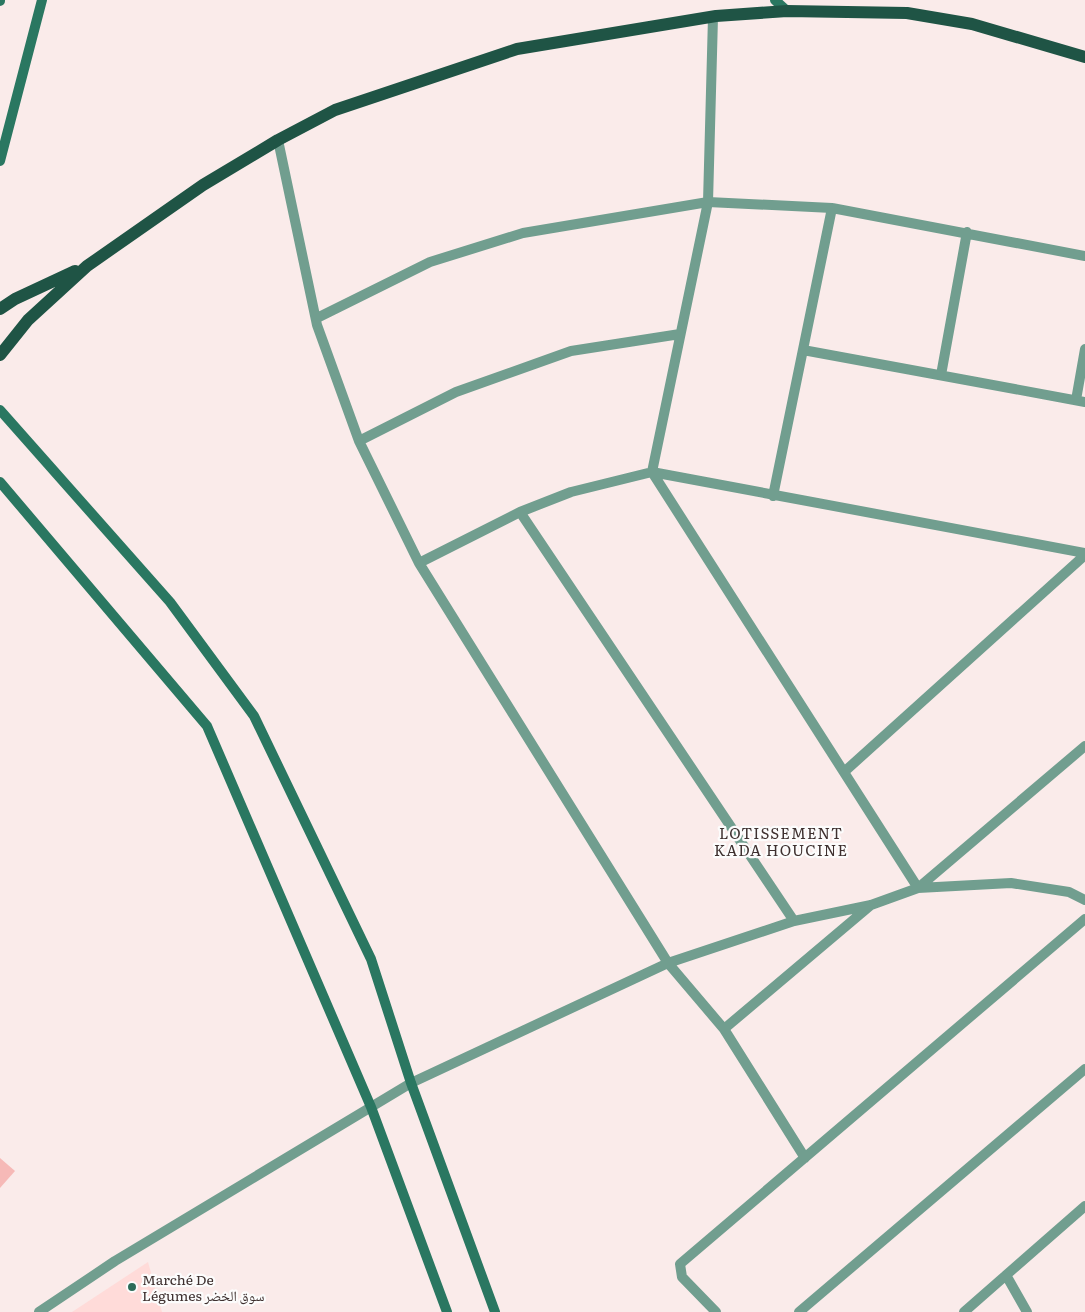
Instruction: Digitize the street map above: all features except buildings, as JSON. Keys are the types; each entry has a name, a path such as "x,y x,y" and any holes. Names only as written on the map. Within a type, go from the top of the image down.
{"main road":[{"path":"0,161 42,0"},
{"path":"775,0 787,11"},
{"path":"0,355 28,320 87,266 203,185 278,140 335,110 517,49 713,16 787,11 906,13 972,24 1085,58"},
{"path":"0,309 15,299 87,266"},
{"path":"0,410 170,602 254,716 371,959 411,1084 495,1312"},
{"path":"0,482 207,726 371,1107 447,1312"}],"street":[{"path":"713,16 708,202 652,472 918,888"},
{"path":"278,140 316,318 359,441 419,563 668,963 711,1017 724,1030 806,1158"},
{"path":"316,318 430,262 523,233 708,202 832,208 967,232 1085,256"},
{"path":"773,496 832,208"},
{"path":"940,375 967,232"},
{"path":"359,441 456,392 571,351 680,334"},
{"path":"803,350 1080,401 1085,349"},
{"path":"419,563 520,512 571,492 652,472 1085,554"},
{"path":"520,512 794,922"},
{"path":"844,772 1085,554"},
{"path":"918,888 1085,746"},
{"path":"39,1312 115,1261 411,1084 668,963 794,922 871,906 918,888 1010,883 1069,892 1085,900"},
{"path":"724,1030 871,906"},
{"path":"716,1312 682,1277 680,1264 1085,919"},
{"path":"799,1312 1085,1069"},
{"path":"964,1312 1085,1206"},
{"path":"1006,1275 1027,1312"}],"shaded area":[{"path":"0,1158 15,1171 0,1188"},
{"name":"Marché De Légumes سوق الخضر","path":"148,1262 162,1312 72,1312"}],"place":[{"name":"Marché De Légumes سوق الخضر","path":"132,1287"}],"district":[{"name":"LOTISSEMENT KADA HOUCINE","path":"781,840"}]}
